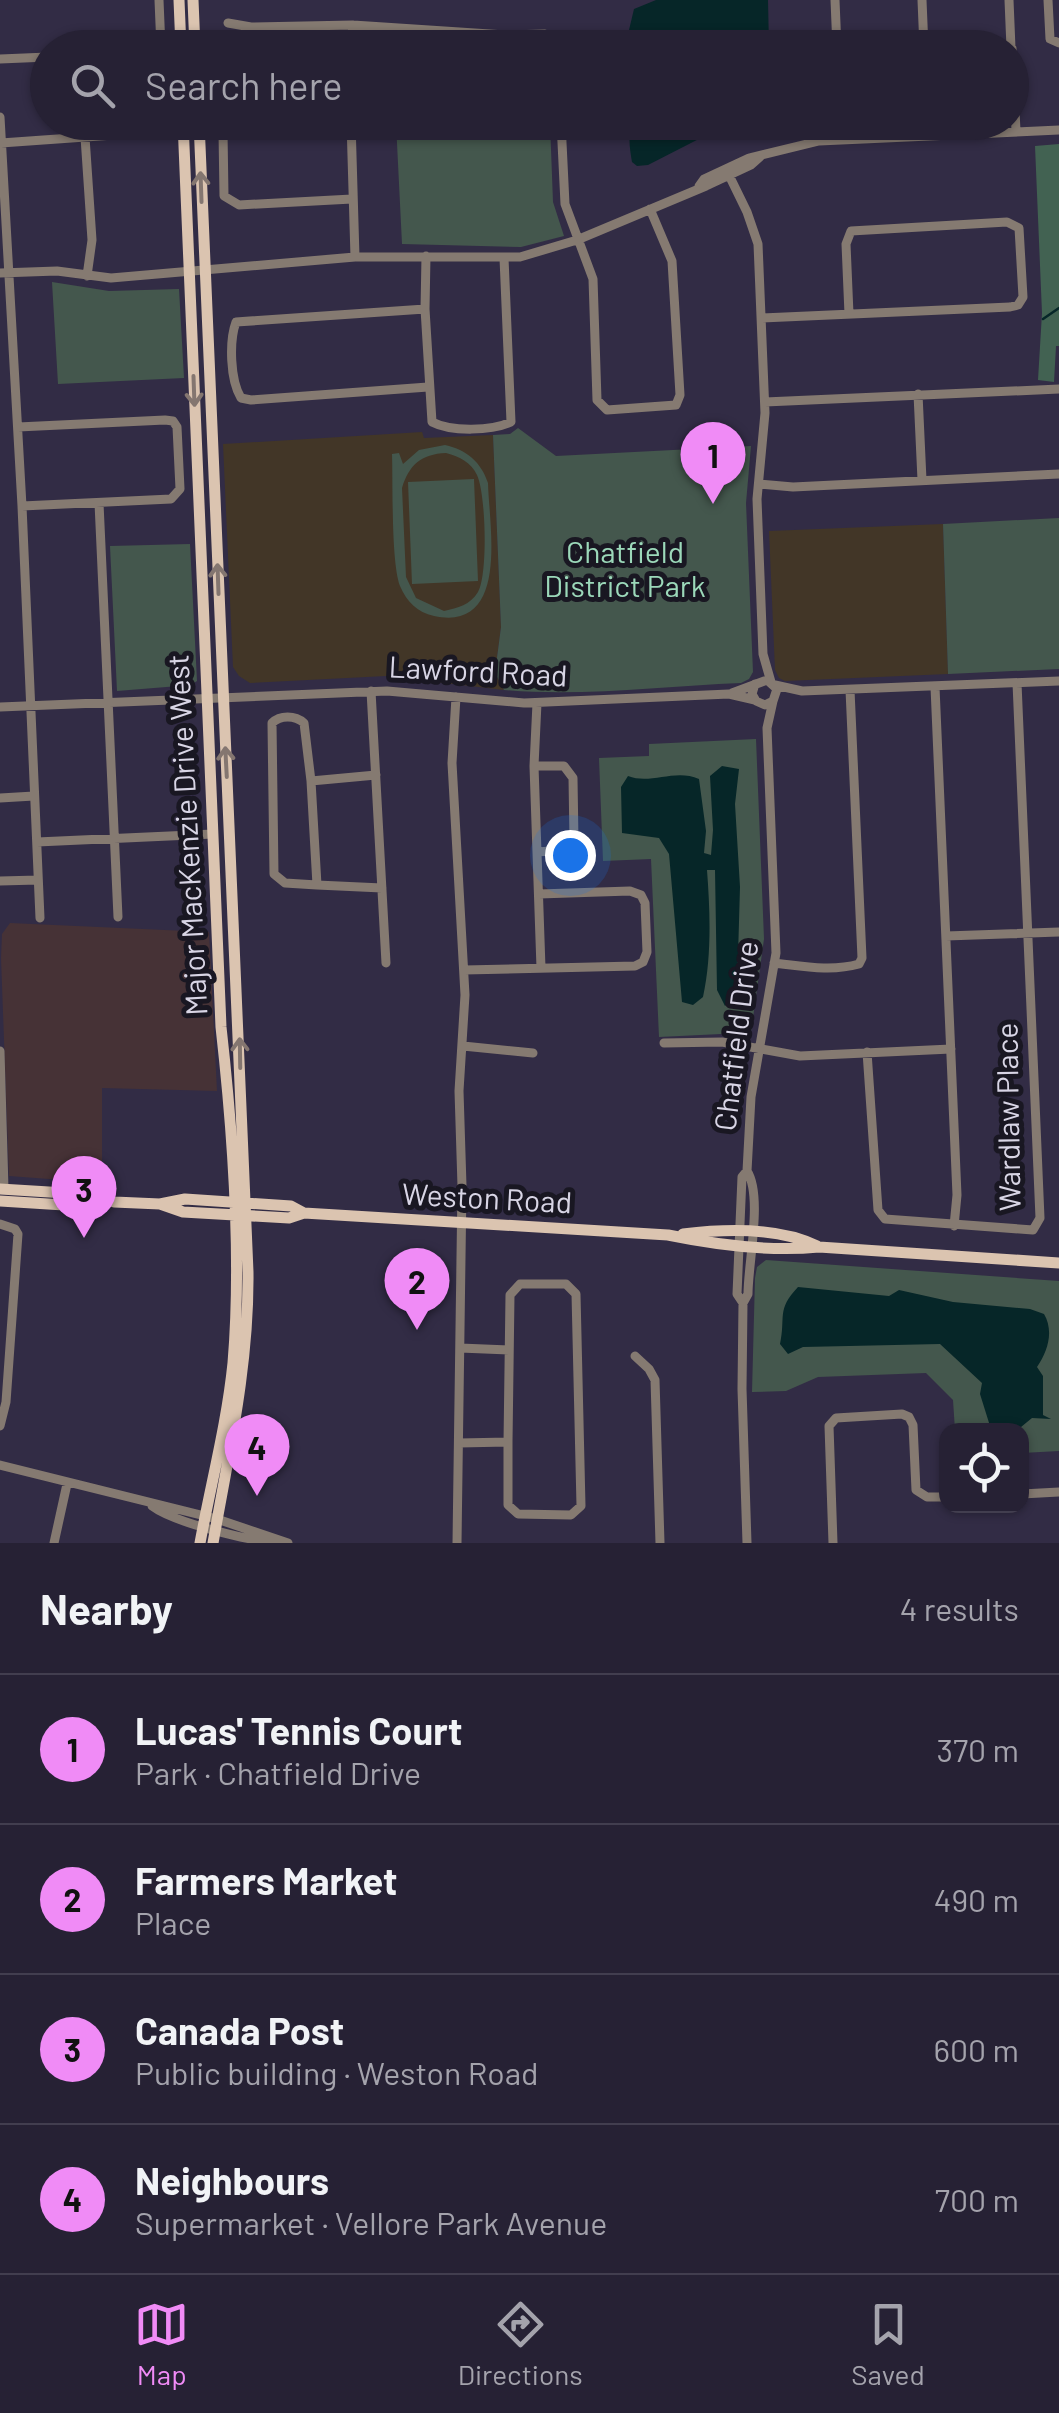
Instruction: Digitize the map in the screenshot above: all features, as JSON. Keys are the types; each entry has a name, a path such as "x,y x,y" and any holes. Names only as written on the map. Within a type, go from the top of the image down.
{"main road":[{"path":"179,0 180,30"},
{"path":"193,0 195,30"},
{"name":"Major MacKenzie Drive West","path":"183,140 207,698 207,834 240,1209"},
{"name":"Major MacKenzie Drive West","path":"200,140 240,1209 232,1366 211,1527 200,1543"},
{"name":"Weston Road","path":"1,1193 98,1194 108,1201 160,1204 185,1200 240,1209 291,1206 304,1213 668,1236 711,1231 796,1249 819,1246 1059,1263"}],"street":[{"path":"159,0 160,30"},
{"path":"835,0 836,30"},
{"path":"922,0 923,30"},
{"path":"1009,0 1011,30"},
{"path":"1048,0 1055,41"},
{"path":"228,22 250,27 353,25 429,30"},
{"path":"353,25 353,30"},
{"path":"0,59 30,58"},
{"path":"0,117 40,918"},
{"path":"1029,131 1059,130"},
{"path":"1,143 43,140"},
{"path":"85,140 92,240 88,276"},
{"path":"223,140 224,196 230,202 239,205 352,200"},
{"path":"351,140 355,258"},
{"path":"562,140 564,204 593,279 597,400 607,410 676,405 680,395 674,273 667,243 650,209"},
{"path":"5,272 50,270 111,278 355,258 504,258 541,252 576,240 760,157 801,144 842,140"},
{"path":"728,172 758,244 762,318 765,402 759,484 763,654 752,694 764,704 802,691"},
{"path":"762,318 850,314 1018,305 1023,298 1019,228 1007,222 851,231 846,244 850,314"},
{"path":"426,256 428,387 432,422 440,426 501,426 511,422 504,258"},
{"path":"425,310 236,322 232,333 235,388 241,398 428,387"},
{"path":"765,402 1059,389"},
{"path":"918,394 922,480"},
{"path":"18,427 173,421 178,427 177,496 22,506"},
{"path":"759,484 793,487 1059,474"},
{"path":"99,502 118,918"},
{"path":"763,654 777,692 774,701"},
{"path":"756,684 763,680 802,691 1059,681"},
{"name":"Wardlaw Place","path":"867,1052 878,1210 885,1219 1033,1230 1040,1218 1017,683"},
{"name":"Lawford Road","path":"729,694 756,684"},
{"path":"935,687 957,1194 954,1226"},
{"path":"774,963 838,967 859,964 862,958 850,690"},
{"path":"370,692 386,963"},
{"name":"Lawford Road","path":"0,707 370,692 537,703 729,694 756,701"},
{"path":"456,697 452,763 464,970 459,1091 457,1543"},
{"name":"Chatfield Drive","path":"748,1543 742,1303 737,1294 753,1180 748,1171 751,1096 776,936 766,728 756,701"},
{"name":"Chatfield Drive","path":"766,728 774,701"},
{"path":"537,703 534,766 541,968"},
{"path":"318,885 304,724 293,717 276,720 270,728 274,874 286,884 382,888"},
{"path":"534,766 564,766 573,778 572,845 565,850 538,852"},
{"path":"311,780 376,775"},
{"path":"0,798 34,796"},
{"path":"37,842 207,834"},
{"path":"0,881 38,880"},
{"path":"464,970 635,966 643,962 647,952 645,903 636,892 539,894"},
{"path":"946,936 1059,932"},
{"path":"664,1044 722,1042 800,1056 951,1049"},
{"path":"463,1046 533,1053"},
{"path":"0,1052 1,1193"},
{"path":"0,1224 10,1226 18,1234 6,1402 0,1426"},
{"path":"520,1284 566,1284 576,1294 580,1506 571,1515 518,1514 508,1505 508,1442 510,1295 520,1284"},
{"path":"460,1348 509,1350"},
{"path":"635,1356 654,1380 660,1543"},
{"path":"833,1543 829,1431 830,1422 836,1418 902,1414 909,1417 914,1426 916,1490 923,1496 939,1496"},
{"path":"458,1443 508,1442"},
{"path":"0,1465 150,1504 264,1543 286,1542"},
{"path":"54,1543 67,1484"},
{"path":"1029,1494 1059,1492"}],"shaded area":[{"path":"656,0 768,0 769,30 629,30 634,9"},
{"path":"630,140 697,140 648,165 637,166 632,162"},
{"path":"1059,144 1059,346 1054,382 1038,380 1042,313 1035,146"},
{"path":"422,432 424,438 493,435 501,627 495,673 504,690 386,676 250,683 239,676 233,667 223,444"},
{"path":"943,524 948,674 785,681 779,678 775,670 769,531"},
{"path":"722,766 739,769 735,804 740,887 737,991 725,1006 717,990 715,870 707,870 708,965 703,997 693,1005 682,1002 669,854 659,838 622,833 621,787 628,776 645,779 681,775 699,779 706,831 704,853 711,855 710,776"},
{"path":"10,923 209,932 217,1091 102,1088 102,1183 9,1176 1,958 2,934"},
{"path":"798,1287 889,1296 899,1290 953,1302 1030,1309 1044,1314 1049,1327 1048,1341 1037,1367 1043,1376 1043,1415 1051,1419 989,1423 980,1394 982,1383 940,1344 803,1347 788,1354 780,1344 787,1302"}],"green space":[{"path":"397,140 551,140 553,202 564,236 521,247 402,244"},
{"path":"52,282 109,291 179,289 184,378 58,384"},
{"name":"Chatfield District Park","path":"518,428 556,456 751,446 746,503 753,672 749,679 741,683 593,692 504,690 495,673 501,627 493,435 510,434"},
{"path":"445,445 460,450 477,463 488,483 490,572 485,592 475,608 458,617 434,616 418,609 403,592 397,575 392,454 399,453 403,464 419,450","holes":["446,453 468,463 477,475 485,534 478,592 467,603 444,611 416,598 406,577 402,488 417,462"]},
{"path":"474,479 478,581 412,584 408,482"},
{"path":"1059,518 1059,669 948,674 943,524"},
{"path":"190,544 197,681 191,685 117,691 110,546"},
{"path":"756,739 764,939 750,1039 721,1034 659,1037 651,859 603,861 599,758 649,756 649,744"},
{"path":"766,1260 1059,1281 1059,1451 1029,1453 1029,1423 955,1423 953,1400 926,1373 818,1377 786,1391 752,1392 757,1267"}],"waterway":[{"path":"1043,319 1059,308"}],"place":[{"name":"Lucas' Tennis Court","path":"713,504"},
{"name":"Canada Post","path":"84,1238"},
{"name":"Farmers Market","path":"417,1330"},
{"name":"Neighbours","path":"257,1496"}]}
